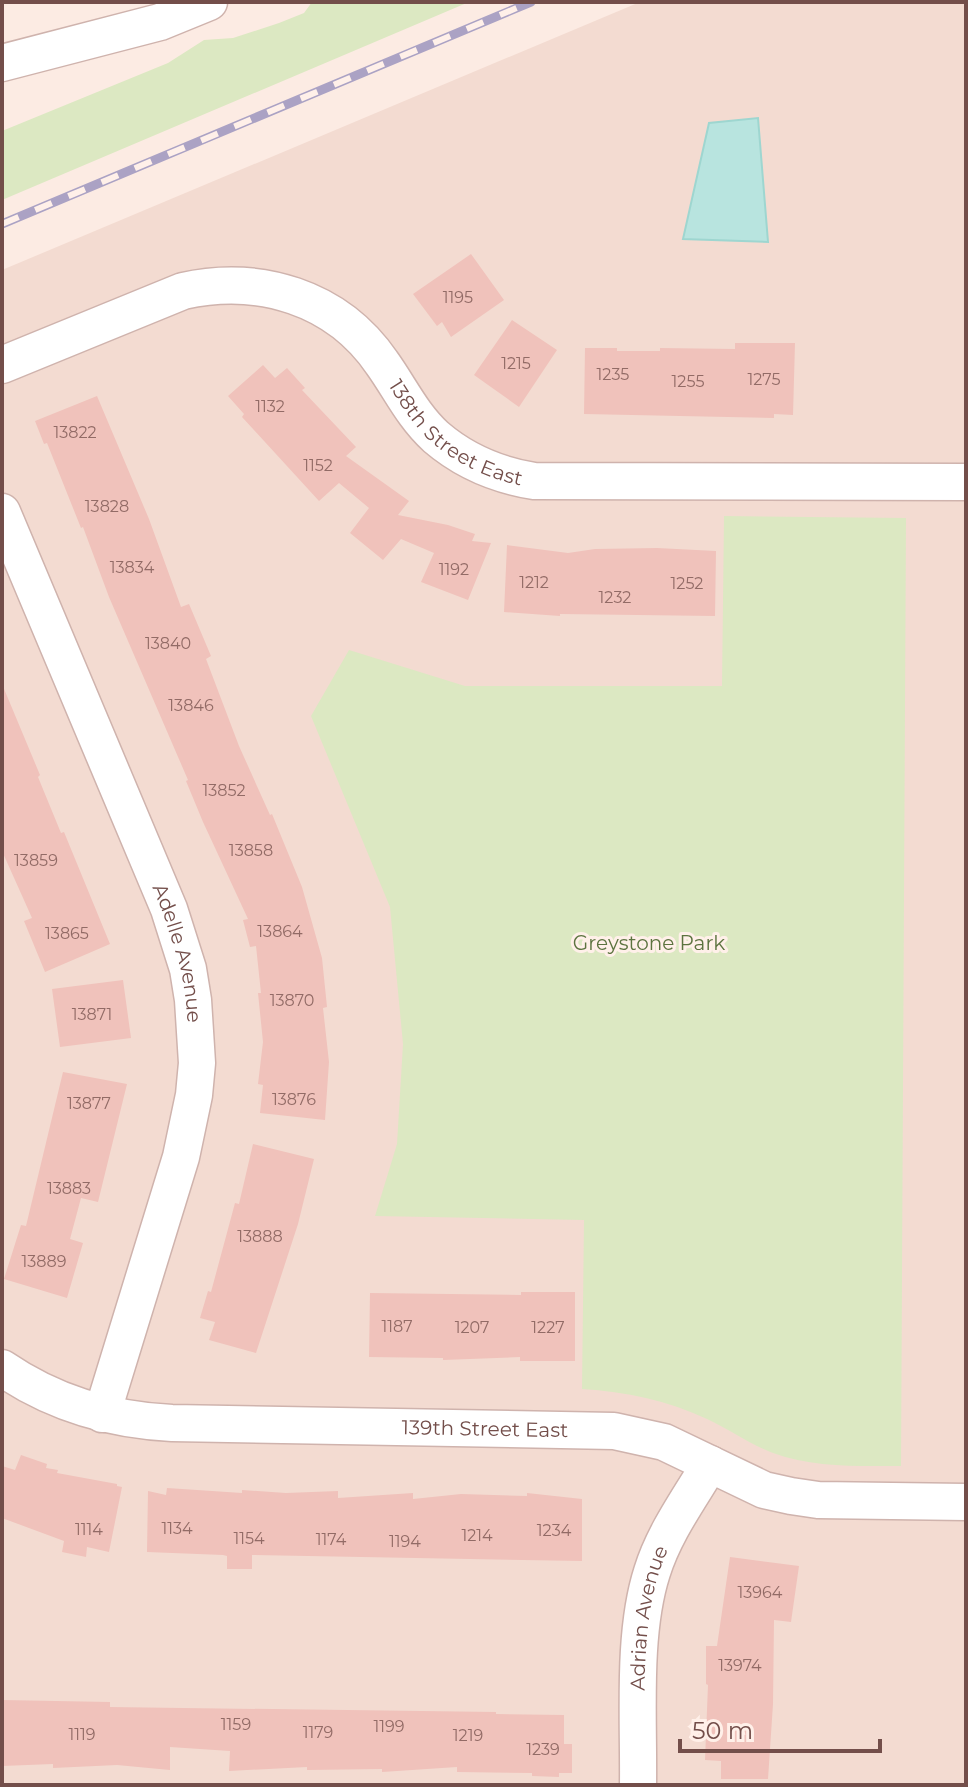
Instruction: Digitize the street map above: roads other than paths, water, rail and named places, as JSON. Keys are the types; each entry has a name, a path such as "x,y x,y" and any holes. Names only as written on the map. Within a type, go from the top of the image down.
{"street":[{"path":"2,63 160,22 209,2"},
{"name":"138th Street East","path":"2,365 183,291 205,286 251,285 295,295 335,316 369,346 406,403 435,436 471,461 512,477 534,481 966,482"},
{"name":"Adelle Avenue","path":"2,512 169,909 188,969 193,1000 197,1063 189,1126 102,1414"},
{"name":"139th Street East","path":"2,1368 47,1394 102,1414 172,1423 614,1431 664,1442 764,1490 791,1496 818,1500 966,1502"},
{"name":"Adrian Avenue","path":"638,1785 641,1637 646,1591 661,1548 710,1464"}],"water":[{"path":"758,118 768,242 683,239 709,123"}],"railway":[{"path":"2,224 531,2"}],"park label":[{"name":"Greystone Park","path":"649,943"}]}
